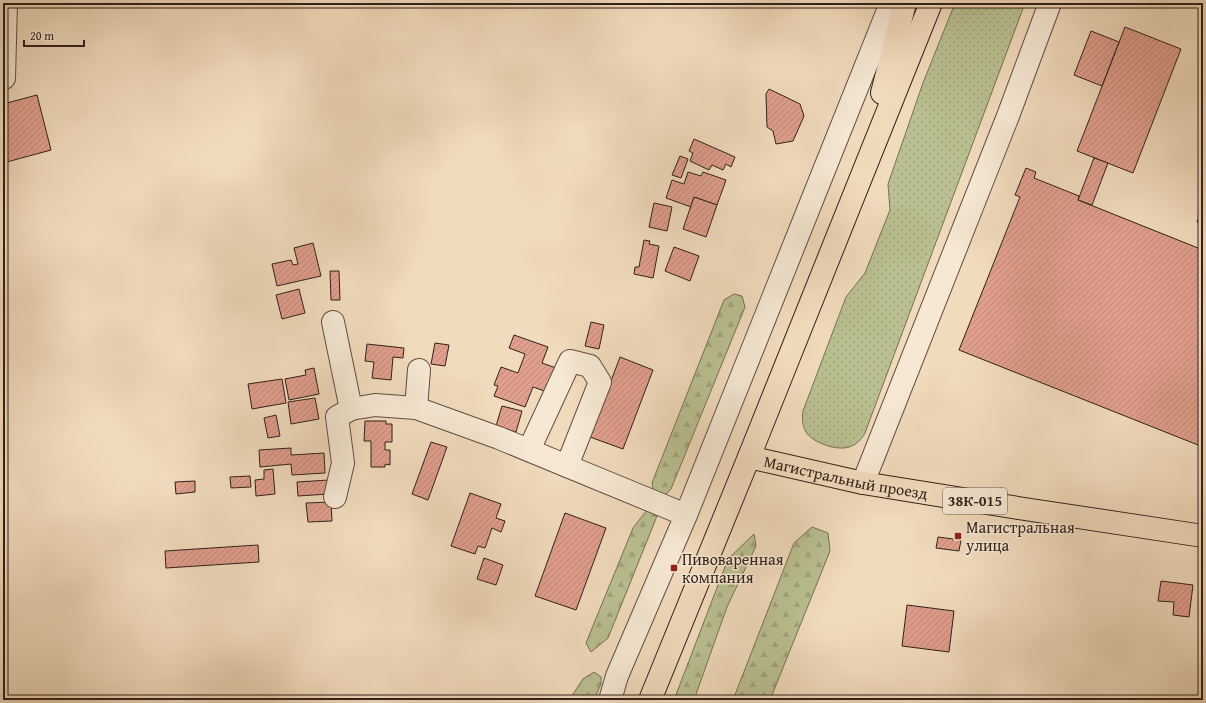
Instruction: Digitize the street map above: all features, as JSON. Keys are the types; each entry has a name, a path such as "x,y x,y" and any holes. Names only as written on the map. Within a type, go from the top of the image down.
{"main road":[{"path":"859,180 905,3"},
{"path":"650,700 931,3"},
{"name":"Магистральный проезд","path":"749,457 863,483 1203,536"}],"street":[{"path":"4,78 6,3"},
{"path":"610,700 617,676 686,514 891,3"},
{"path":"863,483 1005,123 1050,3"},
{"path":"333,322 351,409"},
{"path":"529,450 570,361 590,366 600,382 567,466"},
{"path":"416,408 420,370"},
{"path":"335,497 343,463 337,417 351,409 375,405 416,408 499,438 686,514"}],"green space":[{"path":"955,3 1025,3 865,433 854,445 844,448 832,447 820,443 809,436 804,427 802,416 803,411 846,297 865,273 890,210 888,184 923,83"},
{"path":"734,294 742,296 745,307 671,489 662,499 654,495 652,483 724,300"},
{"path":"647,510 657,516 608,638 591,652 586,643 633,528"},
{"path":"812,527 828,533 830,551 770,700 733,700 794,543"},
{"path":"754,534 756,546 727,607 694,700 674,700 728,559"},
{"path":"594,672 601,677 601,684 594,700 569,700 583,679"}],"building":[{"path":"1125,27 1181,49 1133,173 1077,151"},
{"path":"1091,31 1119,42 1102,86 1074,75"},
{"path":"769,89 800,104 804,116 793,141 776,144 773,131 767,127 766,94"},
{"path":"37,95 51,150 3,163 3,104"},
{"path":"694,139 735,157 731,167 726,164 723,170 712,165 709,170 690,161 693,153 689,151"},
{"path":"680,156 688,159 681,178 672,175"},
{"path":"1094,158 1108,163 1092,205 1078,200"},
{"path":"1026,168 1036,172 1034,178 1079,196 1078,200 1198,248 1203,237 1203,447 959,350 1020,197 1015,195"},
{"path":"688,172 701,176 703,172 726,180 717,205 694,197 691,207 666,198 672,180 684,184"},
{"path":"694,197 717,205 706,237 683,229"},
{"path":"654,203 672,207 667,231 649,227"},
{"path":"1203,206 1203,225 1197,222"},
{"path":"644,240 650,241 649,244 659,246 653,278 634,274 635,267 639,267"},
{"path":"313,243 321,276 277,286 272,264 291,260 293,265 298,264 294,248"},
{"path":"674,247 699,256 690,281 665,271"},
{"path":"330,271 339,271 340,300 331,300"},
{"path":"299,289 305,313 282,319 276,295"},
{"path":"591,322 604,325 599,349 585,346"},
{"path":"514,335 548,347 542,363 559,369 550,393 533,387 525,407 494,396 498,386 494,385 501,367 518,373 525,354 509,348"},
{"path":"435,343 449,345 445,366 431,364"},
{"path":"367,344 404,348 403,358 393,357 391,380 372,378 374,362 365,361"},
{"path":"620,357 653,370 623,449 590,437"},
{"path":"314,368 319,394 289,400 285,379 306,375 305,370"},
{"path":"282,379 286,403 252,409 248,384"},
{"path":"315,398 319,419 291,424 288,402"},
{"path":"502,406 522,411 516,432 496,426"},
{"path":"276,415 280,436 268,438 264,418"},
{"path":"365,421 386,421 386,424 392,424 392,442 385,442 385,450 390,450 390,465 385,464 385,467 371,467 371,441 364,441"},
{"path":"431,442 447,447 428,500 412,494"},
{"path":"291,448 291,455 324,453 325,473 292,475 291,464 260,467 259,450"},
{"path":"273,469 275,494 256,496 255,480 264,479 264,470"},
{"path":"250,476 251,487 231,488 230,477"},
{"path":"329,480 329,494 298,496 297,482"},
{"path":"195,481 195,492 176,494 175,482"},
{"path":"470,493 501,504 496,518 505,521 501,532 492,528 485,548 478,546 475,554 451,546"},
{"path":"331,502 332,521 308,522 306,503"},
{"path":"565,513 606,528 576,610 535,596"},
{"path":"938,537 961,540 959,551 936,548"},
{"path":"258,545 259,562 166,568 165,551"},
{"path":"484,558 503,565 496,585 477,579"},
{"path":"1161,581 1193,585 1189,617 1173,615 1174,602 1158,601"},
{"path":"907,605 954,611 949,652 902,646"}],"place":[{"name":"Магистральная улица","path":"958,536"},
{"name":"Пивоваренная компания","path":"674,568"}]}
